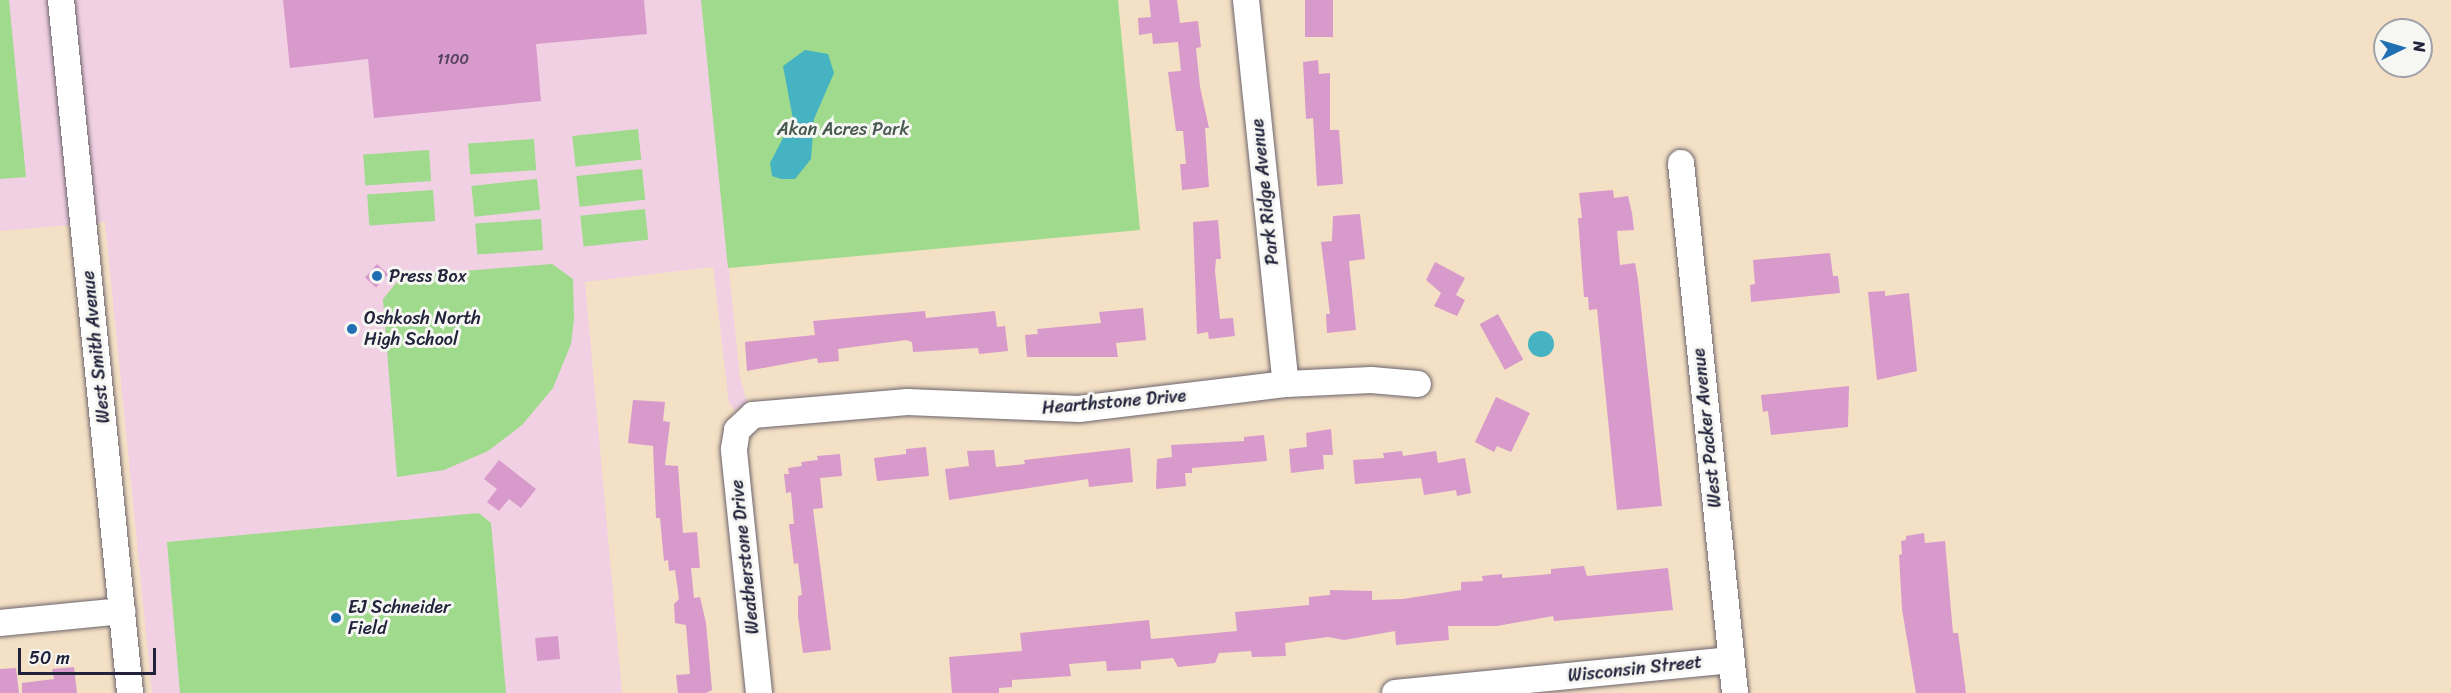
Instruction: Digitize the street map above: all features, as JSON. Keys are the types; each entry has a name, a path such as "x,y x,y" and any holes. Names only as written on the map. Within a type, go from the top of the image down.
{"street":[{"name":"West Smith Avenue","path":"61,0 130,693"},
{"name":"Park Ridge Avenue","path":"1246,0 1286,384"},
{"name":"West Packer Avenue","path":"1681,164 1735,693"},
{"name":"Hearthstone Drive","path":"741,424 753,415 784,410 907,402 1079,409 1286,384 1371,380 1418,384"},
{"name":"Weatherstone Drive","path":"741,424 734,437 734,448 759,693"},
{"path":"0,623 122,611"},
{"name":"Wisconsin Street","path":"1395,693 1731,660"}],"shaded area":[{"name":"Oshkosh North High School","path":"0,0 701,0 740,377 747,403 735,410 729,403 713,267 585,282 622,693 152,693 105,222 0,231"}],"green space":[{"path":"0,0 9,0 26,177 0,179"},
{"name":"Akan Acres Park","path":"701,0 1118,0 1140,230 728,268"},
{"path":"638,129 641,160 576,167 572,136"},
{"path":"534,139 536,170 470,175 468,144"},
{"path":"429,150 431,181 365,186 363,155"},
{"path":"642,169 645,200 580,207 576,176"},
{"path":"537,179 540,210 475,217 471,186"},
{"path":"433,190 435,221 369,226 367,195"},
{"path":"645,209 648,240 584,247 580,216"},
{"path":"541,219 543,250 477,255 475,224"},
{"path":"552,264 573,279 574,319 571,344 553,388 522,425 488,451 444,470 397,477 383,299 402,276"},
{"name":"EJ Schneider Field","path":"479,513 491,523 506,693 180,693 167,542"}],"water":[{"path":"805,50 828,54 834,73 814,119 811,159 795,179 781,179 772,176 770,163 793,119 783,66"},
{"path":"1541,331 1550,335 1554,344 1550,353 1541,357 1532,353 1528,344 1532,335"}],"building":[{"path":"283,0 644,0 647,34 536,44 541,101 374,118 368,59 290,68"},
{"path":"1149,0 1177,0 1180,23 1198,21 1201,47 1196,48 1200,87 1209,128 1205,128 1209,187 1182,190 1180,164 1186,164 1183,131 1176,131 1168,72 1181,71 1178,42 1153,44 1152,33 1139,35 1138,18 1151,17"},
{"path":"1305,0 1333,0 1333,37 1305,37"},
{"path":"1318,60 1319,74 1330,73 1330,130 1339,130 1343,184 1317,186 1313,118 1306,119 1303,62"},
{"path":"1613,190 1614,198 1628,196 1632,213 1634,230 1617,231 1620,265 1635,263 1638,280 1662,506 1617,510 1597,309 1589,310 1588,297 1584,297 1578,218 1582,218 1579,193"},
{"path":"1360,214 1365,259 1349,261 1356,330 1327,333 1326,314 1330,314 1321,242 1332,241 1333,216"},
{"path":"1218,220 1221,259 1216,259 1215,271 1220,319 1233,318 1235,336 1209,339 1208,332 1197,334 1193,222"},
{"path":"1830,253 1833,276 1838,276 1840,293 1751,302 1750,285 1755,284 1753,260"},
{"path":"1435,262 1465,278 1456,295 1465,300 1457,316 1434,306 1441,293 1426,280"},
{"name":"Press Box","path":"377,264 388,274 376,287 365,277"},
{"path":"1885,291 1885,296 1909,293 1917,371 1877,380 1868,292"},
{"path":"1143,308 1146,340 1116,343 1118,357 1027,357 1025,335 1038,334 1037,329 1101,323 1099,312"},
{"path":"925,311 926,318 995,311 997,327 1005,326 1008,351 979,354 978,348 913,352 912,342 906,340 838,349 839,361 818,363 817,358 747,371 745,342 815,335 813,321"},
{"path":"1498,314 1523,359 1505,370 1480,324"},
{"path":"1849,386 1848,427 1771,435 1768,411 1763,412 1761,395"},
{"path":"1496,397 1530,413 1511,452 1497,446 1494,452 1475,442"},
{"path":"633,400 665,402 663,421 670,422 665,465 678,466 683,533 697,532 700,568 691,568 694,598 700,597 706,623 712,690 706,693 678,693 676,675 690,674 686,625 675,623 674,604 679,599 675,570 669,571 668,560 664,561 660,518 656,518 653,446 628,443"},
{"path":"1331,429 1333,455 1323,455 1324,469 1291,473 1289,449 1307,447 1306,433"},
{"path":"1264,435 1267,461 1192,468 1192,473 1185,473 1186,486 1156,489 1157,459 1172,457 1171,445 1244,441 1244,437"},
{"path":"926,447 929,476 877,481 874,458 906,454 906,449"},
{"path":"1130,448 1133,482 1089,487 1088,479 949,500 945,469 969,466 967,451 994,450 996,467 1025,464 1024,460"},
{"path":"1402,451 1403,456 1436,451 1438,463 1465,458 1471,493 1457,496 1456,490 1424,495 1421,478 1355,484 1353,460 1384,458 1383,453"},
{"path":"840,454 842,476 820,478 823,508 813,509 831,650 803,653 798,616 798,596 802,595 798,563 794,564 789,524 794,524 791,492 786,493 784,474 789,474 788,468 802,466 801,462 818,460 817,456"},
{"path":"499,460 536,489 521,508 509,499 499,511 487,502 497,489 484,479"},
{"path":"1924,533 1925,543 1945,541 1953,633 1958,633 1966,693 1916,693 1902,609 1899,555 1902,554 1901,541 1906,540 1906,536"},
{"path":"1584,566 1587,576 1668,568 1673,610 1554,621 1553,616 1497,626 1448,626 1449,640 1396,645 1395,631 1344,640 1328,637 1285,643 1286,656 1252,657 1251,651 1219,653 1215,663 1178,667 1173,658 1141,661 1141,669 1125,670 1107,671 1106,661 1069,664 1071,676 1012,680 1012,687 999,688 999,693 952,693 949,657 1022,651 1020,633 1149,620 1151,639 1237,631 1235,612 1309,605 1309,597 1330,595 1330,590 1372,591 1372,600 1403,599 1461,590 1461,582 1483,581 1482,576 1502,574 1502,578 1551,574 1551,569"},
{"path":"558,636 560,659 537,661 535,638"},
{"path":"74,667 77,693 22,693 22,683 54,679 52,669"},
{"path":"16,668 19,693 0,693 0,669"}],"place":[{"name":"Press Box","path":"377,276"},
{"name":"Oshkosh North High School","path":"352,329"},
{"name":"EJ Schneider Field","path":"336,618"}]}
